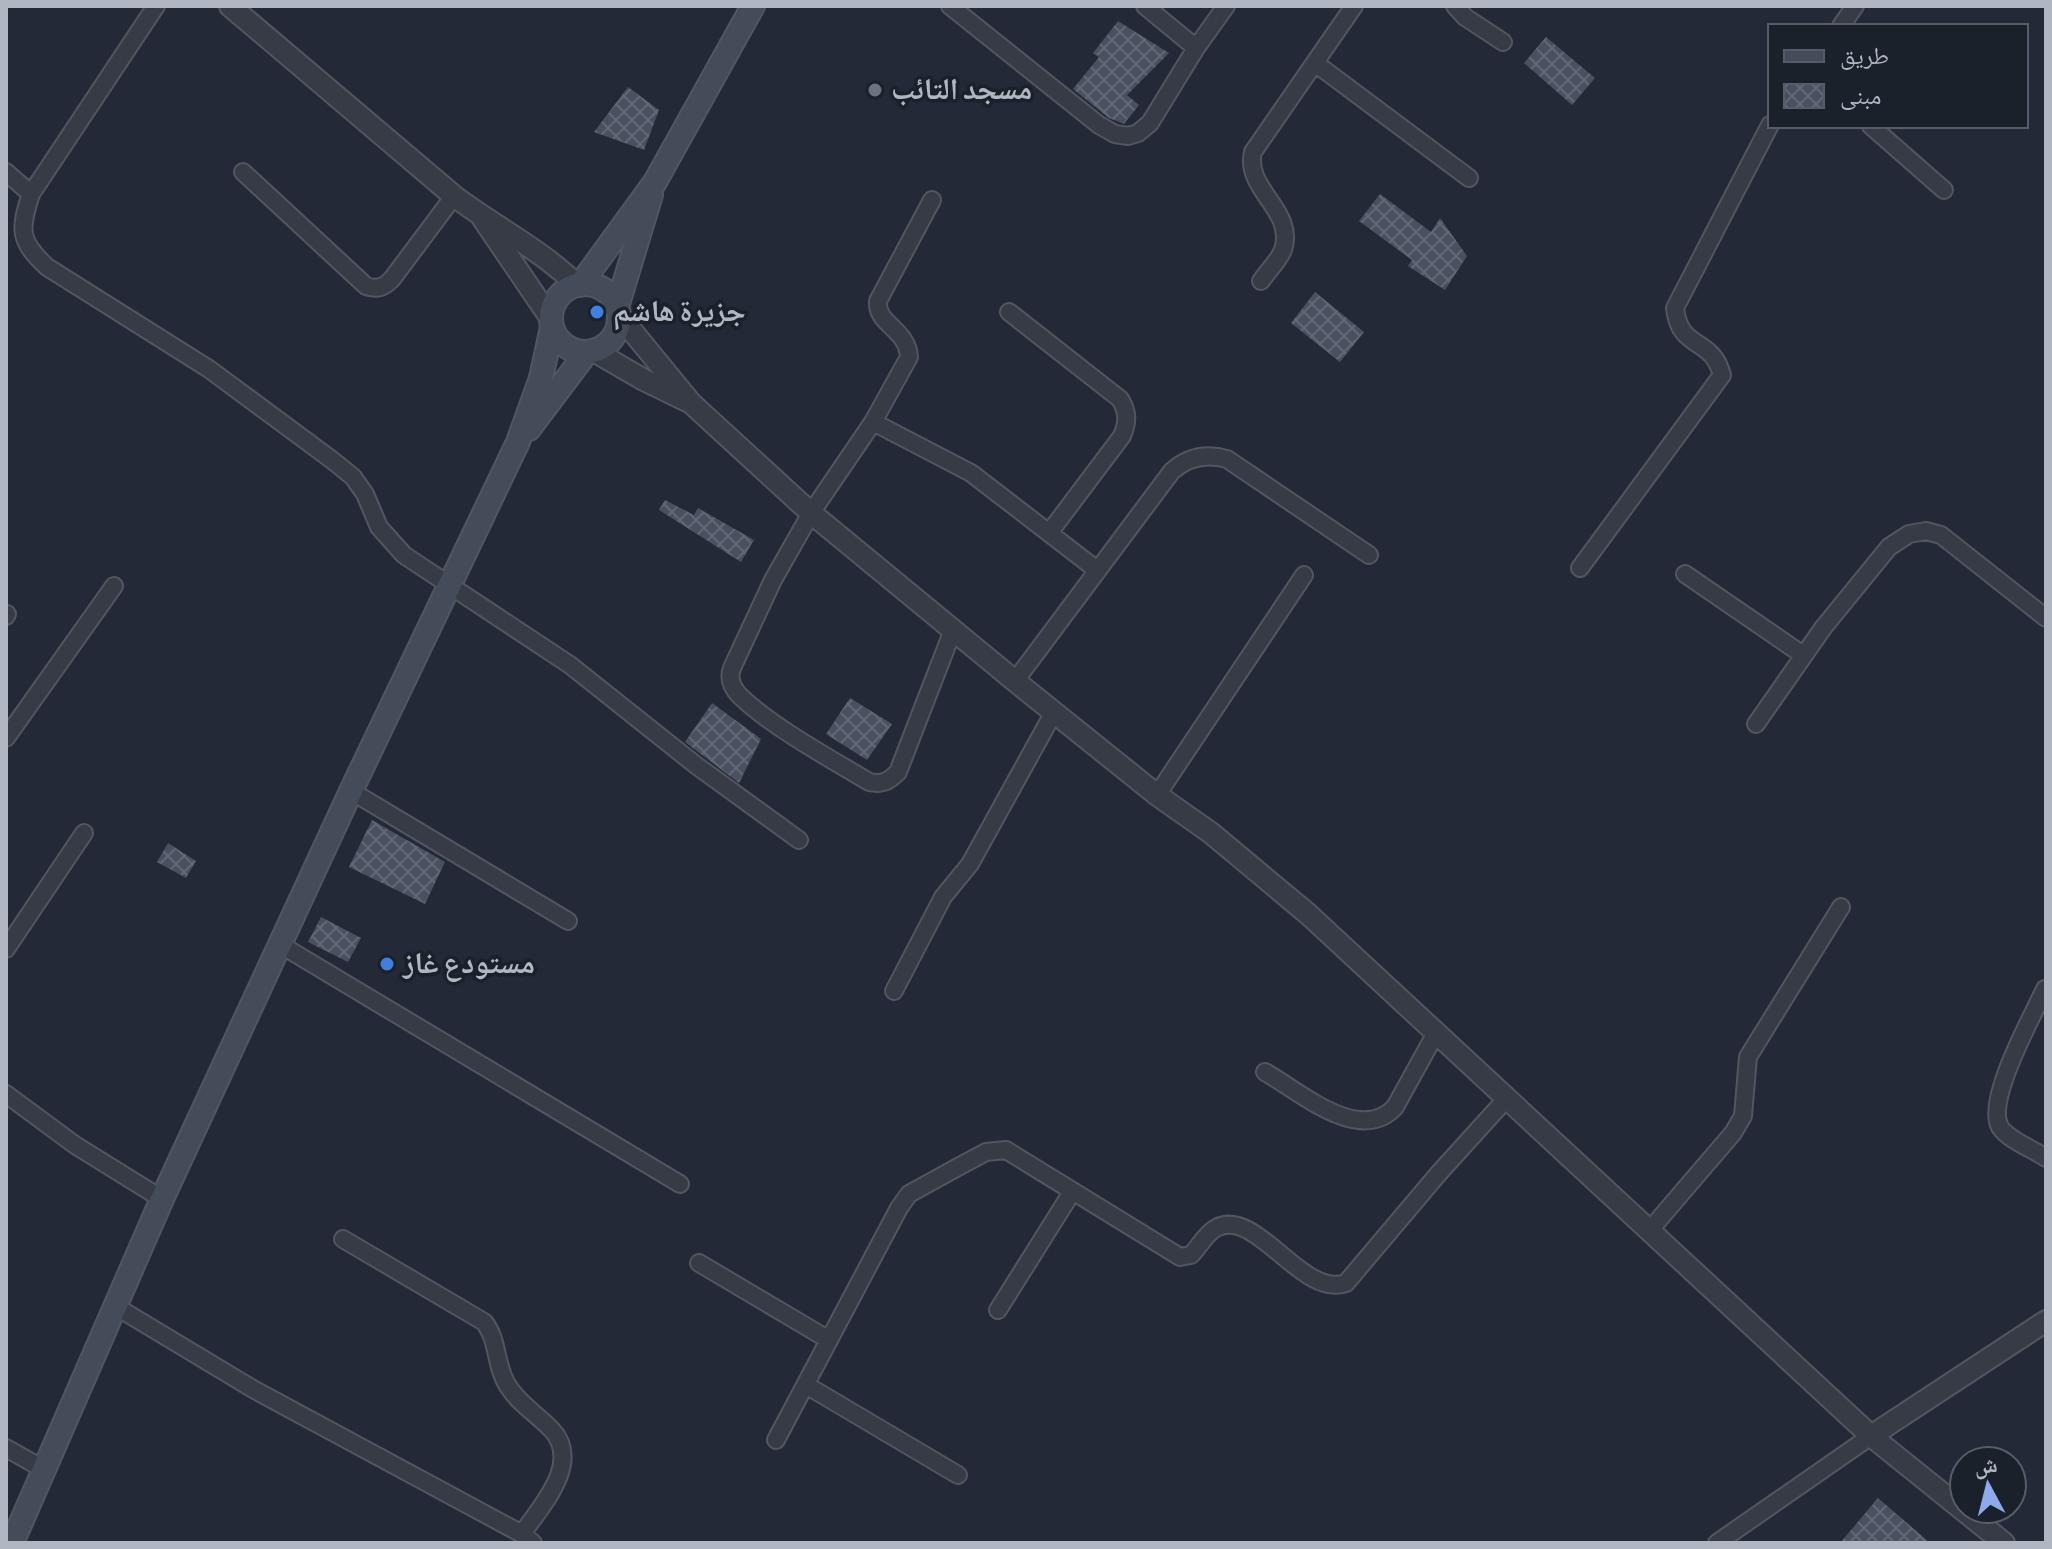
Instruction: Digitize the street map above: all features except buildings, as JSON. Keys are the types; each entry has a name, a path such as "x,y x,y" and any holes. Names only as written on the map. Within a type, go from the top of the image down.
{"main road":[{"path":"12,1543 162,1199 351,791 518,442 541,378 557,299 578,285 655,182 753,6"},
{"path":"518,442 590,351 613,337 655,182"},
{"path":"578,285 602,289 618,311"},
{"path":"552,323 565,346 590,351"}],"street":[{"path":"156,6 31,194 22,221 24,237 33,254 209,369 332,460 353,477 365,494 379,527 404,555 570,665 697,766 799,840"},
{"path":"230,6 454,196 538,252 578,285"},
{"path":"950,6 1099,125 1115,134 1128,136 1138,133 1150,123 1226,6"},
{"path":"1145,6 1196,48"},
{"path":"1261,281 1282,251 1285,236 1282,219 1252,173 1253,152 1354,6"},
{"path":"1455,6 1465,17 1503,42"},
{"path":"1842,24 1855,6"},
{"path":"1315,63 1469,178"},
{"path":"1580,568 1722,375 1714,354 1687,338 1677,324 1675,308 1768,128"},
{"path":"1873,128 1944,190"},
{"path":"6,172 31,194"},
{"path":"243,172 366,286 374,288 385,286 392,279 454,196"},
{"path":"932,200 878,301 879,314 905,339 909,357 873,422 811,513 773,580 732,668 731,684 739,695 785,730 859,776 880,784 889,781 898,772 953,630"},
{"path":"480,216 552,323"},
{"path":"618,311 691,403 811,513 1015,681 1157,795 1211,833 1308,914 1871,1436 2004,1543"},
{"path":"1009,312 1120,399 1126,410 1127,424 1122,436 1049,533"},
{"path":"590,351 691,403"},
{"path":"873,422 953,461 1097,570"},
{"path":"1015,681 1172,471 1191,459 1213,455 1227,459 1369,555"},
{"path":"1756,724 1823,628 1889,547 1909,534 1926,531 1941,535 2046,618"},
{"path":"1685,574 1803,655"},
{"path":"1157,795 1304,575"},
{"path":"6,738 114,586"},
{"path":"894,991 943,897 970,864 1054,712"},
{"path":"351,791 568,921"},
{"path":"6,949 84,833"},
{"path":"1649,1231 1733,1133 1743,1116 1748,1057 1841,907"},
{"path":"281,945 680,1184"},
{"path":"2045,989 2003,1081 1996,1105 1999,1125 2006,1134 2046,1158"},
{"path":"1265,1072 1340,1116 1355,1121 1371,1121 1386,1117 1395,1107 1437,1031"},
{"path":"776,1440 909,1194 986,1152 1006,1150 1180,1257 1191,1255 1205,1236 1217,1227 1230,1224 1245,1228 1314,1279 1337,1286 1346,1283 1507,1098"},
{"path":"8,1100 162,1199"},
{"path":"998,1310 1072,1192"},
{"path":"115,1306 253,1389 528,1539 556,1484 563,1460 562,1445 553,1431 509,1388 501,1374 490,1329 484,1322 343,1239"},
{"path":"699,1263 829,1340"},
{"path":"1717,1543 1871,1436 2046,1321"},
{"path":"806,1385 958,1475"},
{"path":"6,1448 45,1470"}],"place":[{"name":"مسجد التائب","path":"875,90"},
{"name":"جزيرة هاشم","path":"597,312"},
{"name":"مستودع غاز","path":"387,964"}]}
